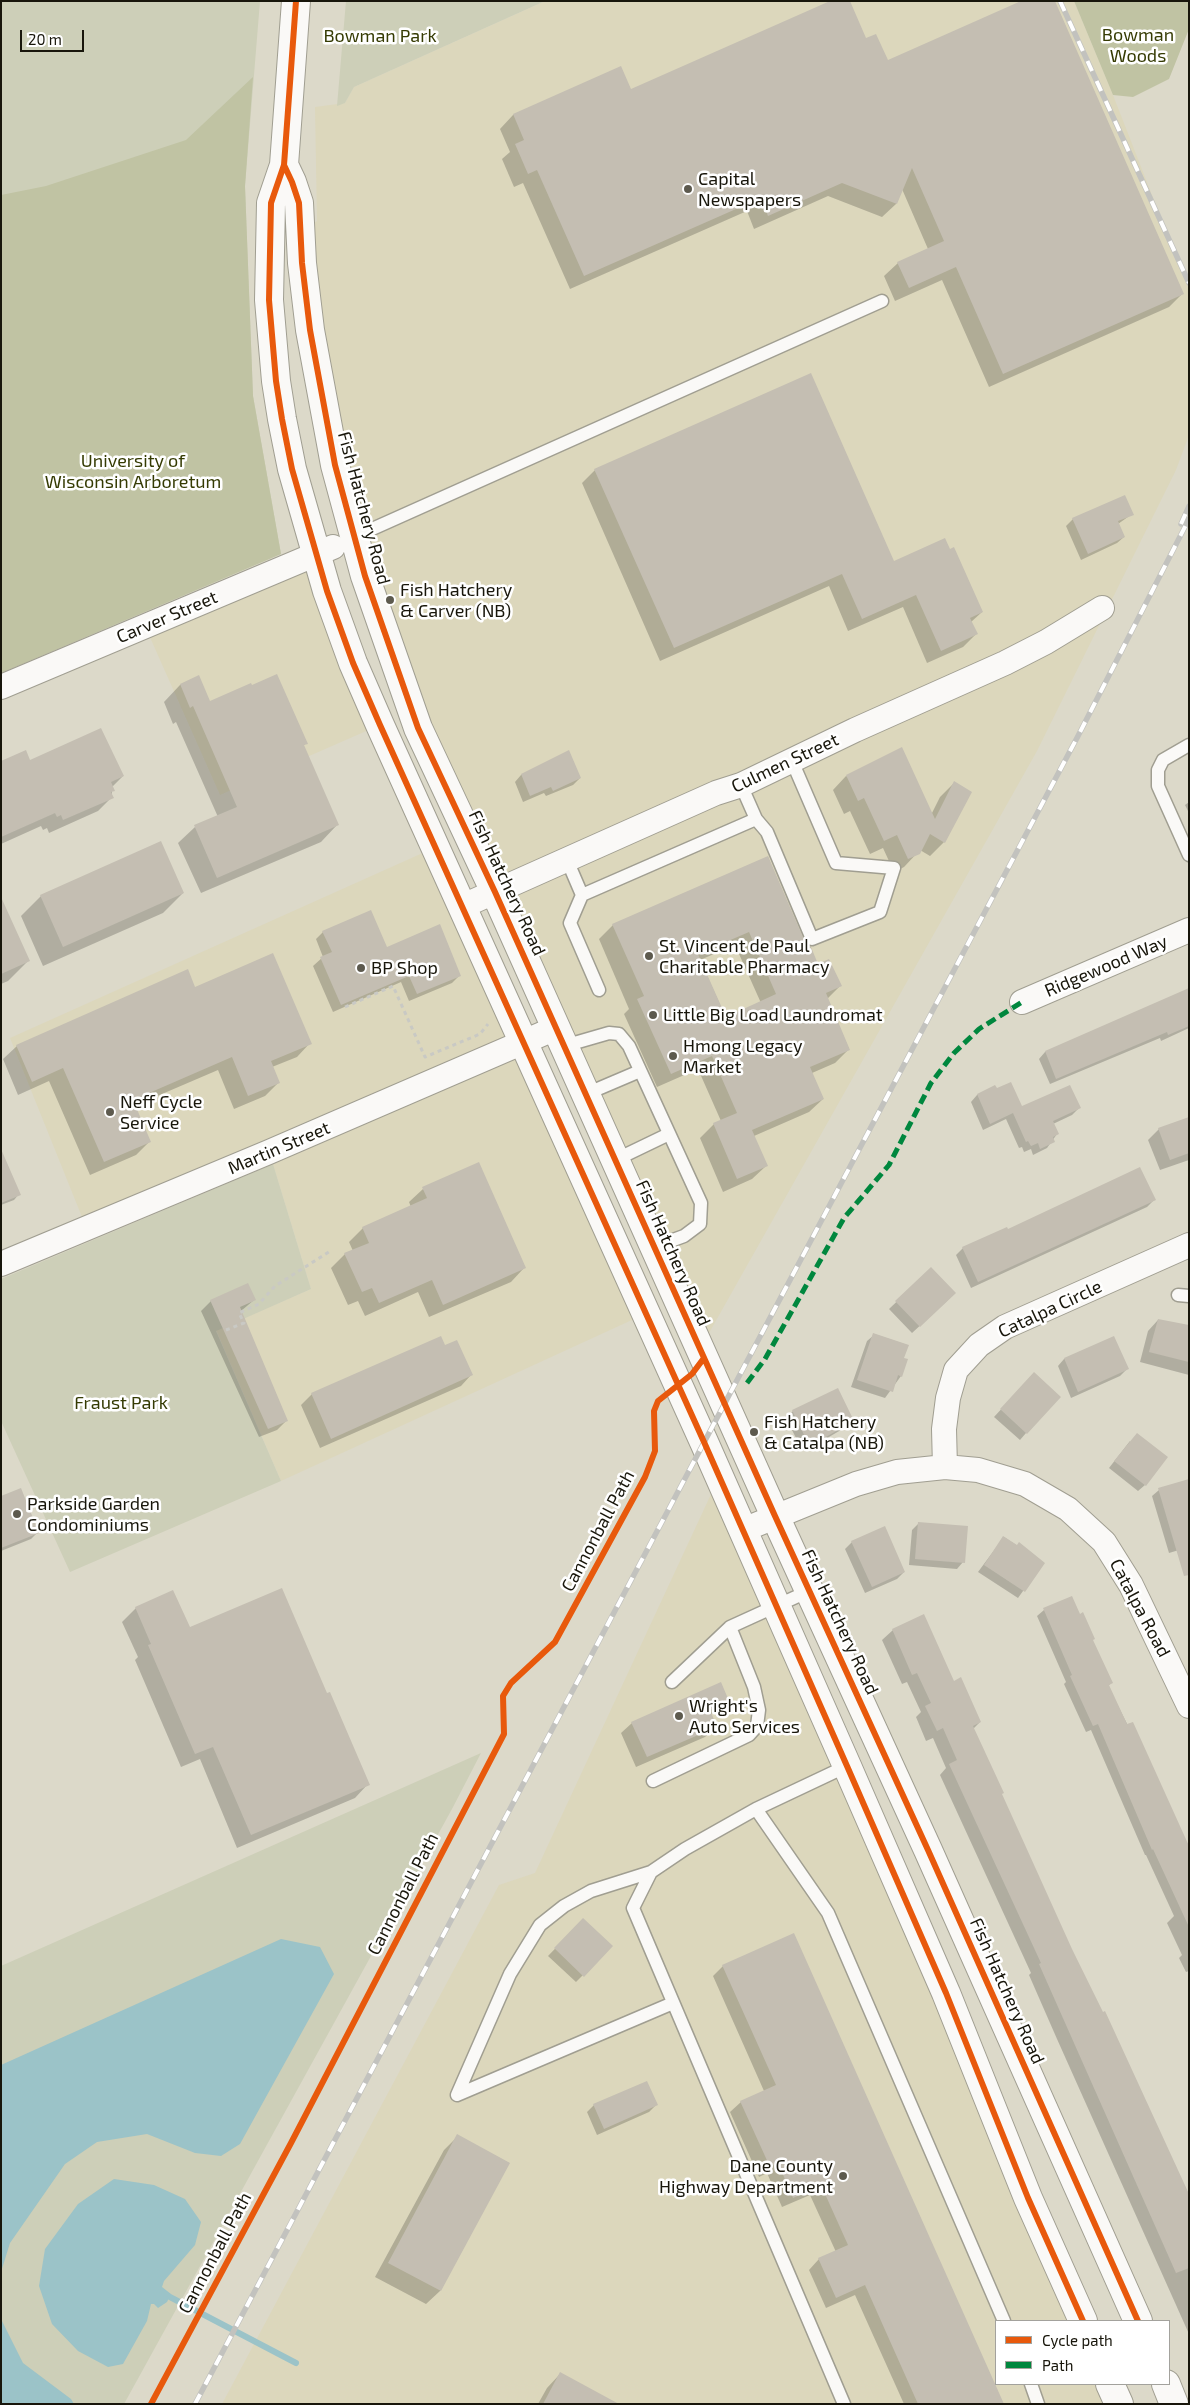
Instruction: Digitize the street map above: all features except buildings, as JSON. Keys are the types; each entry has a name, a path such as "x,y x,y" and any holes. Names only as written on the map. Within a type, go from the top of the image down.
{"main road":[{"name":"Fish Hatchery Road","path":"296,1 284,165 271,203 269,275 271,322 282,419 292,469 334,546 495,892 775,1516 928,1850 1138,2320"},
{"name":"Fish Hatchery Road","path":"284,165 299,203 302,263 310,330 324,416 334,546 356,670 743,1530 847,1766 946,1993 1028,2198 1083,2320"},
{"path":"1110,2385 1118,2404"},
{"path":"1166,2385 1174,2404"}],"street":[{"name":"Carver Street","path":"1,687 334,546"},
{"name":"Culmen Street","path":"463,906 716,793 741,786 1014,659 1102,608"},
{"name":"Ridgewood Way","path":"1022,1002 1189,930"},
{"name":"Martin Street","path":"1,1264 523,1043 560,1037"},
{"name":"Catalpa Circle","path":"945,1467 944,1429 948,1398 956,1370 979,1345 1005,1328 1189,1245"},
{"name":"Catalpa Road","path":"743,1530 856,1484 897,1472 945,1467 978,1470 1025,1484 1068,1509 1104,1542 1131,1585 1189,1706"}],"lane":[{"path":"334,546 882,301"},
{"path":"1189,745 1164,760 1158,770 1158,786 1189,855"},
{"path":"741,786 756,819 766,832 812,940 880,912 894,868 836,863 792,761"},
{"path":"599,990 570,923 582,895 756,819"},
{"path":"567,860 582,895"},
{"path":"560,1037 609,1033 619,1034 629,1046 701,1203 700,1224 684,1236 654,1247"},
{"path":"586,1094 640,1071"},
{"path":"616,1160 669,1134"},
{"path":"672,1682 730,1627 809,1591"},
{"path":"653,1781 749,1735 757,1726 759,1710 754,1687 730,1627"},
{"path":"673,2003 458,2095 510,1974 540,1925 564,1906 590,1891 651,1872 684,1849 756,1809 847,1766"},
{"path":"756,1809 828,1913 1004,2320"},
{"path":"651,1872 633,1908 844,2404"},
{"path":"1031,2385 1038,2404"}],"path":[{"path":"345,1007 393,986 425,1057 480,1034 488,1023"},
{"path":"226,1330 244,1323 239,1313 259,1304 275,1286 332,1250"}],"shaded area":[{"path":"545,1 1074,1 1189,290 1189,435 1176,470 1037,751 700,1349 365,576 300,232 317,221 315,107 345,103 354,87"},
{"path":"315,554 380,725 220,795 145,626"},
{"path":"436,847 645,1314 281,1481 216,1330 311,1289 266,1141 82,1217 10,1038"},
{"path":"719,1477 1083,2320 995,2320 995,2385 1110,2385 1119,2404 222,2404 499,1885 535,1873"}],"green space":[{"name":"University of Wisconsin Arboretum","path":"1,1 260,1 245,186 253,396 281,554 1,673"},
{"name":"Bowman Park","path":"346,1 545,1 354,87 345,103 337,106"},
{"name":"Bowman Woods","path":"1074,1 1189,1 1189,29 1169,79 1133,97 1113,95"},
{"name":"University of Wisconsin Arboretum","path":"253,77 245,186 253,396 281,554 1,673 1,195 46,186 186,140"},
{"name":"Fraust Park","path":"273,1164 311,1289 216,1331 281,1481 70,1572 1,1421 1,1279"},
{"path":"481,1753 124,2404 1,2404 1,1966"}],"water":[{"path":"281,1939 320,1947 334,1974 240,2144 221,2156 195,2153 147,2134 97,2142 65,2164 10,2243 1,2272 1,2065"},
{"path":"114,2179 154,2185 185,2199 201,2222 195,2245 164,2281 162,2287 171,2294 167,2302 158,2308 151,2304 147,2321 123,2364 108,2367 78,2351 52,2324 39,2286 45,2249 78,2204"},
{"path":"1,2319 23,2363 71,2399 74,2404 1,2404"}],"waterway":[{"path":"170,2297 296,2363"}],"railway":[{"path":"1060,1 1189,283"},
{"path":"1181,524 1189,506"},
{"path":"195,2404 1078,736 1189,519"}],"marked path":[{"path":"747,1383 765,1359 844,1218 889,1165 931,1083 954,1053 979,1029 1022,1002"}],"cycle path":[{"path":"296,1 284,165 271,203 269,300 276,381 282,419 292,469 327,591 353,663 380,725 704,1442 847,1766 946,1993 1028,2198 1083,2320"},
{"path":"284,165 299,203 302,263 310,330 335,465 365,576 418,728 495,892 775,1516 928,1850 1138,2320"},
{"name":"Cannonball Path","path":"151,2404 291,2143 504,1734 503,1696 511,1683 555,1642 645,1477 655,1451 654,1411 658,1401 692,1374 704,1358"}],"place":[{"name":"Capital Newspapers","path":"688,189"},
{"name":"Fish Hatchery & Carver (NB)","path":"390,600"},
{"name":"St. Vincent de Paul Charitable Pharmacy","path":"649,956"},
{"name":"BP Shop","path":"361,968"},
{"name":"Little Big Load Laundromat","path":"653,1015"},
{"name":"Hmong Legacy Market","path":"673,1056"},
{"name":"Neff Cycle Service","path":"110,1112"},
{"name":"Fish Hatchery & Catalpa (NB)","path":"754,1432"},
{"name":"Parkside Garden Condominiums","path":"17,1514"},
{"name":"Wright's Auto Services","path":"679,1716"},
{"name":"Dane County Highway Department","path":"843,2176"}]}
